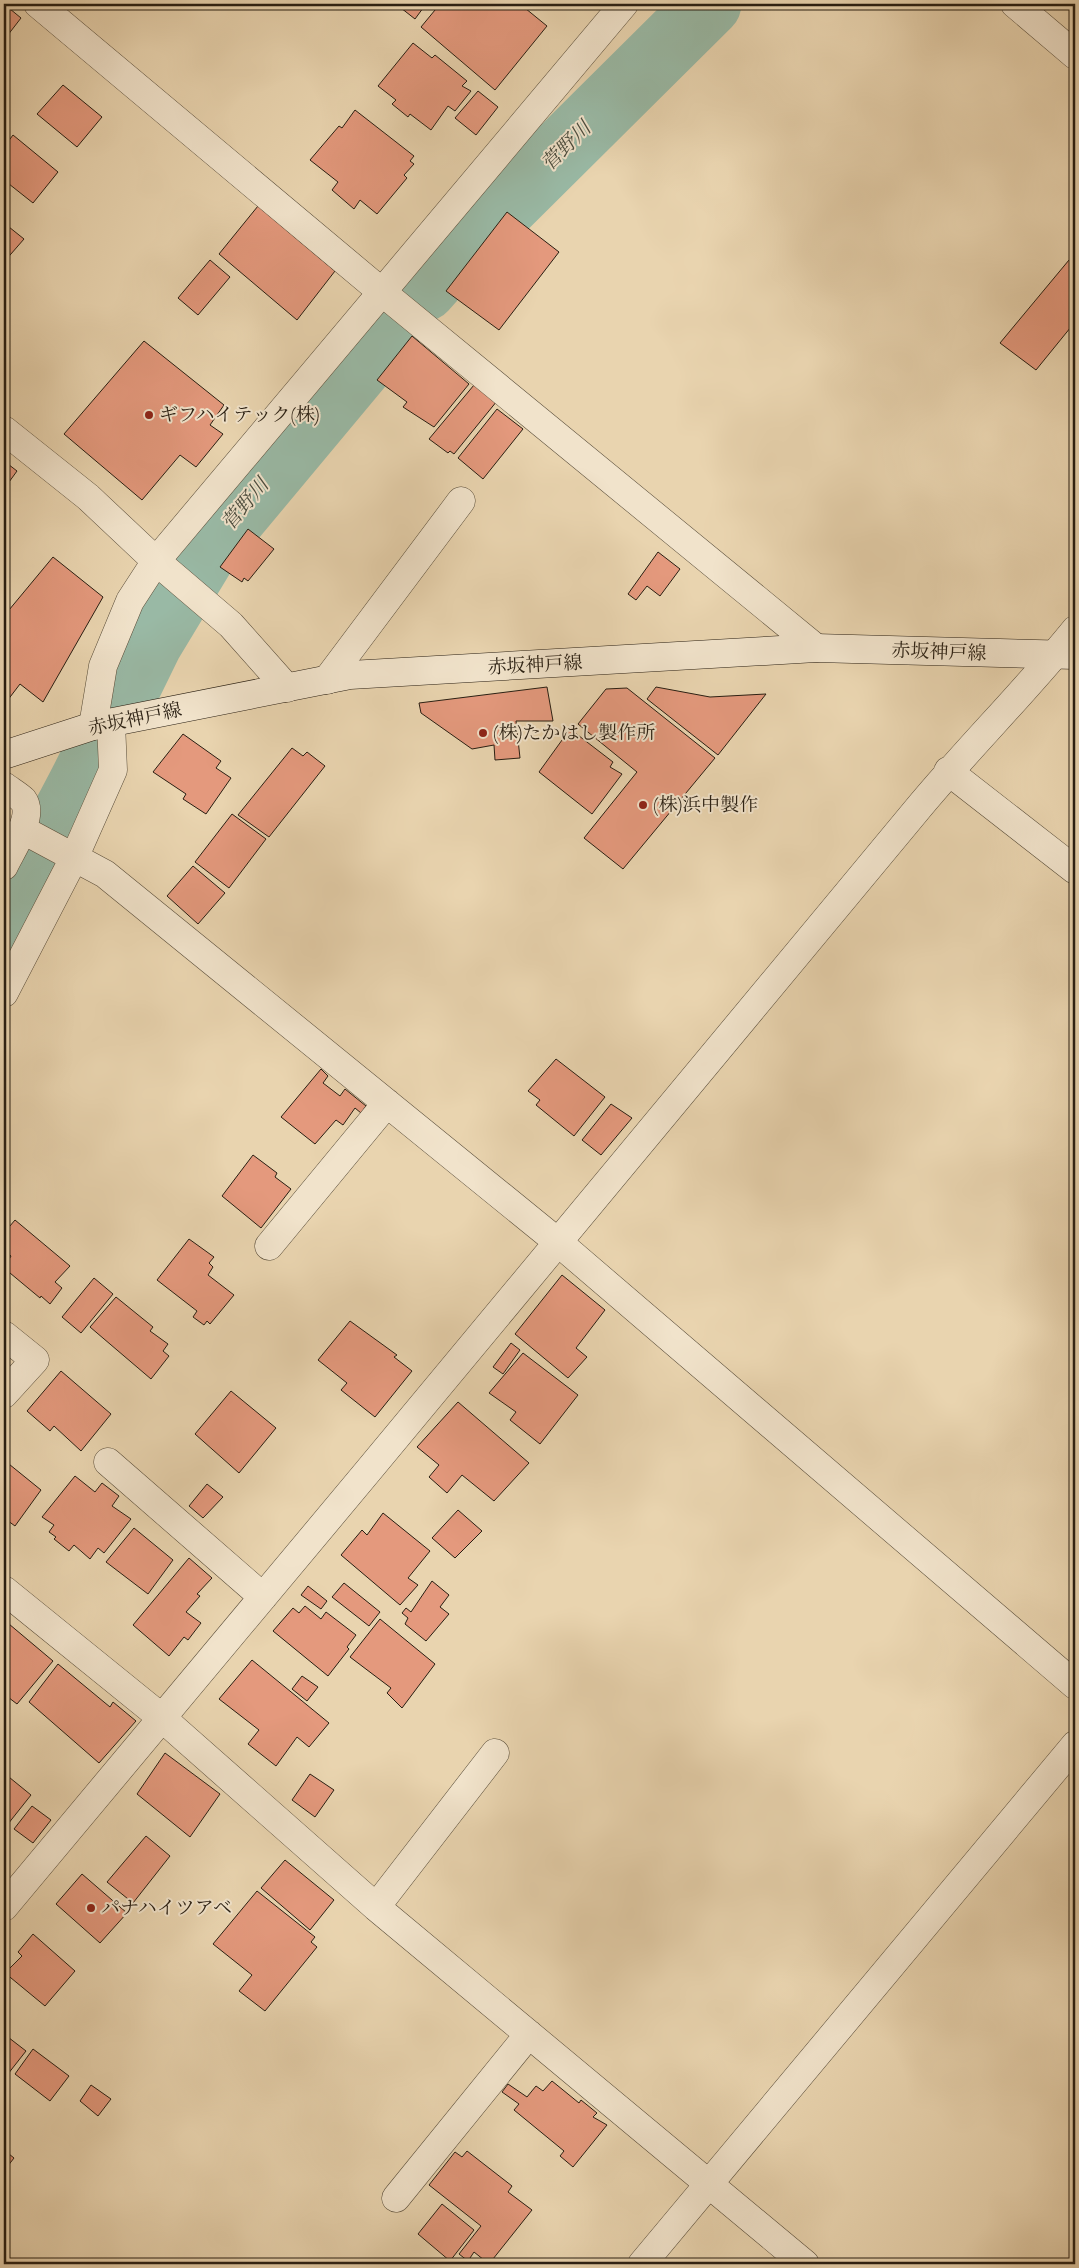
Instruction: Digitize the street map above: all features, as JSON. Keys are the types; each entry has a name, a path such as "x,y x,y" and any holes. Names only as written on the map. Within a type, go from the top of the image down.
{"street":[{"path":"38,4 383,292 816,648"},
{"path":"4,994 68,856 113,770 102,725 103,666 130,601 158,562 624,4"},
{"path":"1015,4 1075,55"},
{"path":"4,430 88,497 158,562 231,625 287,688"},
{"path":"327,680 461,501"},
{"path":"4,1907 559,1243 948,771 1065,655 1075,630"},
{"name":"赤坂神戸線","path":"4,755 102,725 350,675 816,648 1065,655"},
{"path":"948,771 1075,870"},
{"path":"4,786 24,801 28,833 4,866"},
{"path":"28,833 104,874 387,1103 559,1243 1075,1685"},
{"path":"269,1246 387,1103"},
{"path":"4,1335 35,1360 4,1394"},
{"path":"108,1462 263,1597"},
{"path":"4,1590 162,1718 376,1908 805,2264"},
{"path":"642,2264 1075,1745"},
{"path":"376,1908 495,1753"},
{"path":"396,2198 529,2034"}],"building":[{"path":"4,4 21,18 4,40"},
{"path":"405,4 426,4 415,19 401,8"},
{"path":"440,4 520,4 547,26 495,90 421,27"},
{"path":"413,43 432,58 435,55 467,81 462,86 471,91 455,111 448,106 431,130 410,114 408,117 392,104 396,100 378,86"},
{"path":"63,85 102,117 77,147 37,114"},
{"path":"478,91 498,107 476,135 455,118"},
{"path":"355,110 414,156 410,161 414,164 404,175 407,178 377,214 360,200 354,209 332,190 338,182 310,160 339,126 342,128"},
{"path":"13,135 58,172 33,203 4,180 4,147"},
{"path":"258,206 335,271 297,320 219,254"},
{"path":"507,212 559,252 499,330 446,291"},
{"path":"4,223 24,239 4,262"},
{"path":"210,260 230,277 198,315 178,298"},
{"path":"1069,260 1075,264 1075,322 1036,370 1000,343"},
{"path":"412,336 469,384 434,427 403,407 407,402 377,380"},
{"name":"ギフハイテック(株)","path":"144,341 224,405 210,425 223,434 196,467 180,455 142,500 64,434"},
{"path":"474,385 497,401 454,454 450,451 448,453 429,439"},
{"path":"497,409 523,429 483,479 458,458"},
{"path":"4,461 17,471 4,489"},
{"path":"248,529 274,549 248,581 244,578 242,582 220,567"},
{"path":"658,552 680,569 660,596 647,586 636,600 628,594"},
{"path":"53,557 103,597 43,702 20,684 4,705 4,616"},
{"name":"(株)たかはし製作所","path":"547,687 553,721 516,721 520,758 495,760 494,745 472,749 421,713 419,703"},
{"path":"656,687 710,697 766,694 718,755 647,699"},
{"name":"(株)浜中製作","path":"627,688 715,758 623,869 584,838 637,772 578,724 606,689"},
{"path":"570,729 613,762 610,767 622,774 592,814 539,772"},
{"path":"183,734 221,761 216,768 231,778 206,814 183,799 186,794 153,772"},
{"path":"292,748 303,756 307,752 325,766 269,837 238,815"},
{"path":"232,814 266,839 229,888 195,862"},
{"path":"193,866 225,893 198,924 167,896"},
{"path":"556,1059 605,1097 574,1136 536,1105 540,1100 528,1091"},
{"path":"321,1069 328,1076 323,1083 340,1096 345,1089 366,1106 361,1113 355,1108 343,1125 336,1120 315,1144 281,1117"},
{"path":"611,1104 632,1118 601,1155 582,1140"},
{"path":"253,1155 277,1173 275,1177 291,1189 261,1228 222,1196"},
{"path":"15,1220 70,1266 55,1282 62,1288 50,1304 4,1268 11,1256 4,1250 4,1233"},
{"path":"189,1239 214,1257 209,1263 213,1267 208,1275 234,1295 210,1324 207,1321 204,1325 193,1317 197,1311 157,1280"},
{"path":"562,1275 605,1310 576,1348 587,1357 568,1378 515,1334"},
{"path":"94,1278 113,1294 81,1333 62,1317"},
{"path":"116,1297 153,1327 150,1331 168,1344 163,1351 169,1356 151,1379 90,1327"},
{"path":"350,1321 397,1355 394,1357 412,1371 375,1417 341,1390 347,1383 318,1360"},
{"path":"511,1343 520,1350 503,1374 493,1367"},
{"path":"523,1353 578,1395 540,1444 510,1420 516,1412 489,1393"},
{"path":"61,1371 111,1414 81,1451 54,1426 50,1431 27,1411"},
{"path":"231,1391 276,1428 239,1473 195,1434"},
{"path":"458,1402 529,1463 494,1501 462,1475 447,1493 429,1477 439,1465 417,1447"},
{"path":"4,1460 41,1490 15,1526 4,1518"},
{"path":"75,1476 95,1492 102,1483 119,1496 112,1506 131,1519 104,1553 98,1548 90,1559 74,1545 69,1551 54,1539 56,1537 49,1532 54,1525 42,1517"},
{"path":"207,1484 223,1497 203,1518 189,1506"},
{"path":"458,1510 482,1531 455,1558 432,1538"},
{"path":"383,1513 430,1551 408,1578 418,1585 400,1605 341,1555 362,1530 367,1535"},
{"path":"134,1528 173,1560 148,1594 106,1562"},
{"path":"189,1558 212,1578 197,1594 200,1596 186,1612 201,1623 188,1640 184,1637 169,1656 133,1625"},
{"path":"432,1581 449,1595 440,1607 449,1614 426,1641 405,1624 408,1618 402,1613 406,1608 411,1612"},
{"path":"344,1583 380,1612 369,1626 332,1597"},
{"path":"308,1586 327,1601 321,1609 301,1595"},
{"path":"305,1606 321,1619 326,1612 356,1635 347,1647 349,1649 328,1676 273,1631 293,1608 299,1613"},
{"path":"380,1619 435,1664 402,1708 387,1693 391,1688 350,1657"},
{"path":"9,1624 53,1661 17,1704 4,1694 4,1631"},
{"path":"252,1660 329,1723 309,1747 297,1737 276,1766 248,1744 259,1730 219,1699"},
{"path":"58,1664 110,1707 113,1702 136,1721 99,1763 29,1702"},
{"path":"302,1676 318,1687 307,1701 292,1689"},
{"path":"165,1753 220,1794 190,1837 137,1794"},
{"path":"4,1773 31,1795 4,1829"},
{"path":"310,1774 334,1790 315,1817 292,1800"},
{"path":"32,1806 51,1820 33,1843 14,1829"},
{"path":"146,1836 170,1856 133,1903 107,1882"},
{"path":"285,1860 334,1900 310,1930 261,1888"},
{"name":"パナハイツアベ","path":"82,1874 127,1913 100,1943 56,1904"},
{"path":"257,1891 315,1937 311,1942 317,1947 265,2011 239,1991 252,1975 213,1944"},
{"path":"33,1934 75,1971 45,2006 5,1973 22,1956 18,1952"},
{"path":"4,2034 26,2051 4,2079"},
{"path":"33,2049 69,2076 50,2101 15,2074"},
{"path":"552,2081 579,2103 581,2100 597,2113 593,2117 607,2125 573,2167 560,2156 564,2151 514,2110 519,2104 502,2092 508,2084 527,2097 536,2086 543,2091"},
{"path":"91,2085 111,2099 98,2116 80,2101"},
{"path":"4,2150 14,2158 4,2171"},
{"path":"467,2151 512,2186 508,2192 532,2210 489,2264 474,2252 468,2261 459,2254 481,2226 429,2185 455,2152 462,2157"},
{"path":"442,2204 474,2230 450,2261 418,2234"}],"waterway":[{"name":"菅野川","path":"424,289 709,4"},
{"name":"菅野川","path":"127,690 150,643 205,552 386,335"},
{"name":"菅野川","path":"4,930 94,757"}],"place":[{"name":"ギフハイテック(株)","path":"149,415"},
{"name":"(株)たかはし製作所","path":"483,733"},
{"name":"(株)浜中製作","path":"643,805"},
{"name":"パナハイツアベ","path":"91,1908"}]}
